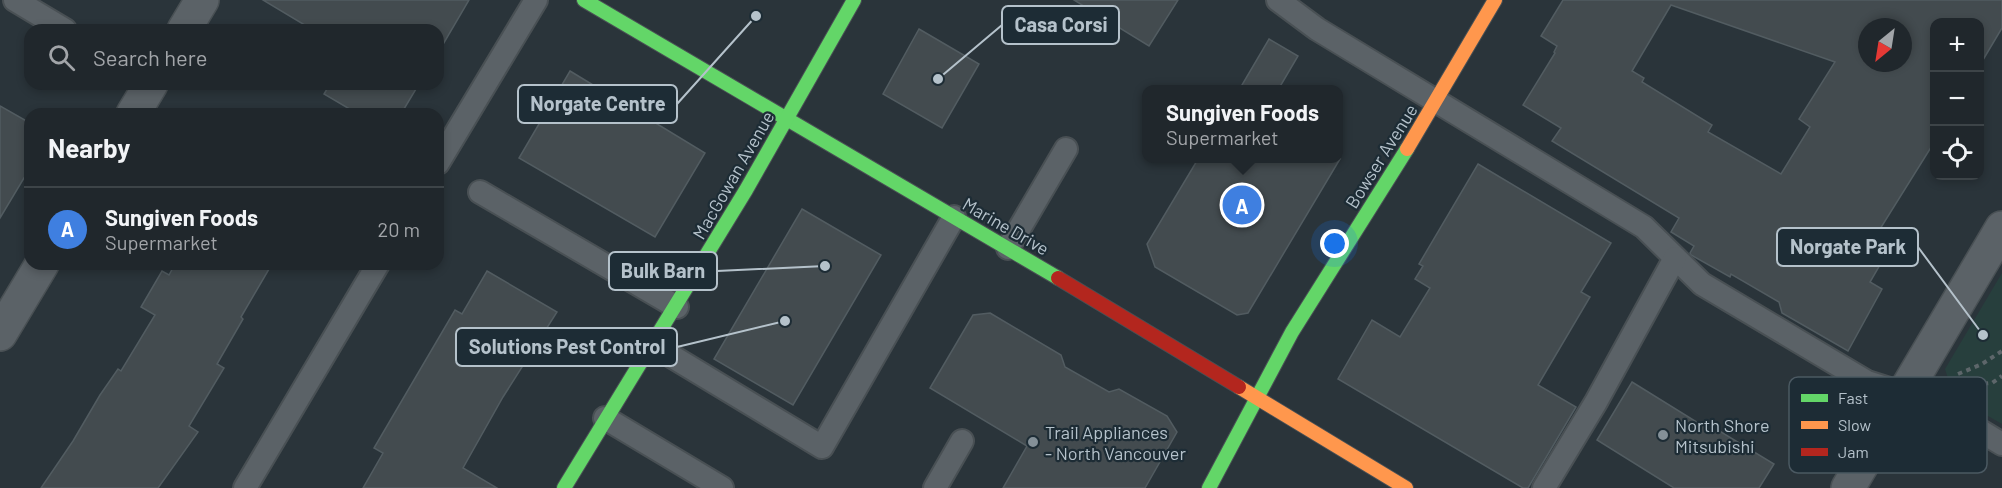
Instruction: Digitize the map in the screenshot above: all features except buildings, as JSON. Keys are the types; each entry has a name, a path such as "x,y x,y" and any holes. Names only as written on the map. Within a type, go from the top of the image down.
{"street":[{"path":"188,24 202,0"},
{"name":"Marine Drive","path":"584,0 1008,248 1406,488"},
{"name":"MacGowan Avenue","path":"564,488 605,418 677,307 854,0"},
{"name":"Bowser Avenue","path":"1209,488 1292,332 1437,101 1495,0"},
{"path":"137,108 148,90"},
{"path":"1915,377 2002,228"},
{"path":"4,320 38,270"},
{"path":"1848,488 1857,473"}],"lane":[{"path":"15,0 55,24"},
{"path":"444,153 536,0"},
{"path":"1278,0 1317,30 1644,227 1702,284 1859,377"},
{"path":"1008,248 1066,149"},
{"path":"480,192 677,307"},
{"path":"653,345 822,447 954,217"},
{"path":"1544,488 1596,402 1675,258"},
{"path":"245,488 374,270"},
{"path":"605,418 722,488"},
{"path":"1987,435 2002,444"},
{"path":"935,488 962,441"}],"green space":[{"path":"2002,273 2002,424 1987,416 1987,377 1948,377 1945,369"}],"traffic: fast":[{"path":"584,0 1058,278"},
{"path":"564,488 746,190 854,0"},
{"path":"1209,488 1292,332 1407,149"}],"traffic: slow":[{"path":"1407,149 1495,0"},
{"path":"1239,387 1406,488"}],"traffic: jam":[{"path":"1058,278 1239,387"}],"place":[{"name":"Norgate Centre","path":"756,16"},
{"name":"Casa Corsi","path":"938,79"},
{"name":"Sungiven Foods","path":"1242,205"},
{"name":"Bulk Barn","path":"825,266"},
{"name":"Solutions Pest Control","path":"785,321"},
{"name":"Norgate Park","path":"1983,335"},
{"name":"North Shore Mitsubishi","path":"1663,435"},
{"name":"Trail Appliances - North Vancouver","path":"1033,442"}]}
